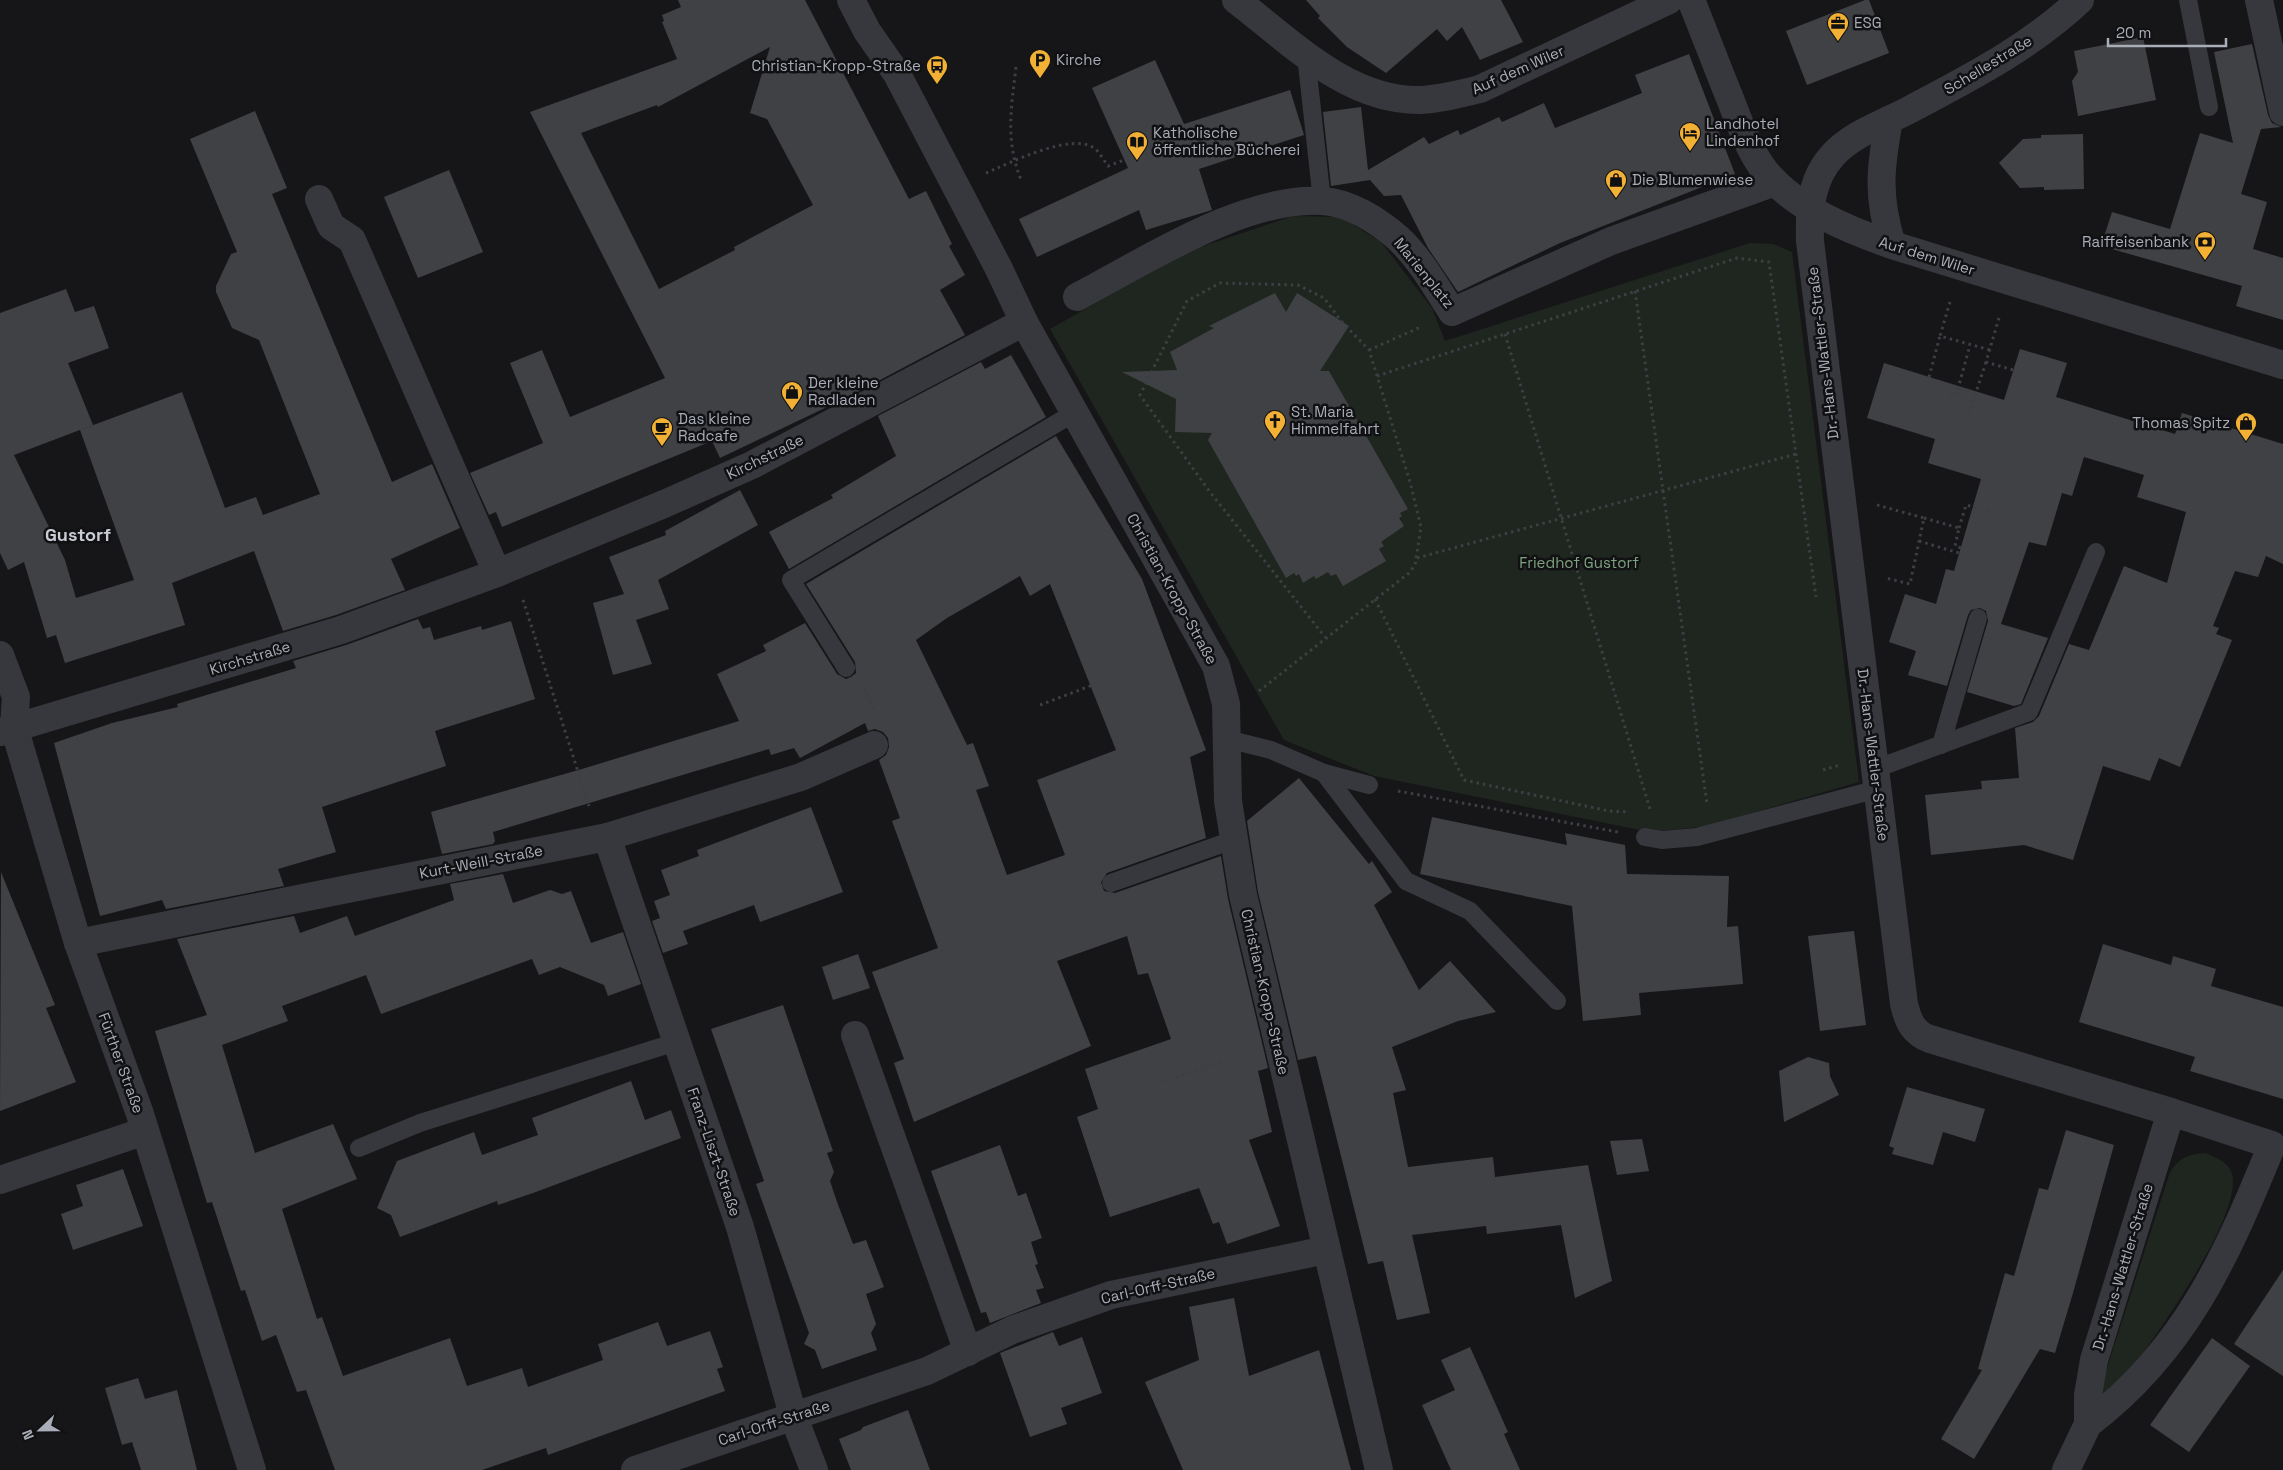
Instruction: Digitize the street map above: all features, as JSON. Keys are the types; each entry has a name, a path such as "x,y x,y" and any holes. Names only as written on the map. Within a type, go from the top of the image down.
{"street":[{"name":"Christian-Kropp-Straße","path":"851,0 867,31 897,74 994,260 1024,322 1216,666 1226,704 1228,801 1246,913 1379,1470"},
{"name":"Auf dem Wiler","path":"1236,0 1306,55 1342,78 1372,92 1419,100 1448,98 1480,89 1669,0"},
{"name":"Auf dem Wiler","path":"1691,0 1756,158 1775,182 1810,208 1850,229 1892,245 2283,365"},
{"name":"Schellestraße","path":"1810,208 1817,179 1833,155 1856,137 2003,59 2032,40 2080,0"},
{"path":"2259,0 2283,112"},
{"path":"1889,120 1880,185 1884,218 1892,245"},
{"name":"Marienplatz","path":"1077,298 1197,234 1237,217 1276,206 1322,201 1336,203 1362,214 1398,238 1414,256 1452,312 1603,244 1775,182"},
{"path":"320,199 331,226 352,240 497,574"},
{"name":"Dr.-Hans-Wattler-Straße","path":"1810,208 1812,260 1907,1018 1912,1028 1930,1039 2278,1144 2236,1233 2206,1290 2183,1324 2138,1380 2112,1406 2088,1424"},
{"name":"Kirchstraße","path":"7,729 340,630 497,574 752,465 1024,322"},
{"name":"Fürther Straße","path":"0,655 16,697 7,729 78,943 145,1131 252,1470"},
{"name":"Kurt-Weill-Straße","path":"78,943 607,837 801,777 874,745"},
{"name":"Franz-Liszt-Straße","path":"607,837 740,1227 792,1415 814,1470"},
{"path":"855,1035 968,1352"},
{"name":"Dr.-Hans-Wattler-Straße","path":"2066,1470 2088,1424 2088,1395 2094,1360 2171,1112"},
{"path":"0,1180 145,1131"},
{"name":"Carl-Orff-Straße","path":"635,1470 792,1415 845,1400 928,1371 1012,1330 1111,1295 1326,1250"}],"lane":[{"path":"2188,0 2209,107"},
{"path":"1306,55 1322,201"},
{"path":"846,668 792,580 1074,413"},
{"path":"1645,837 1662,840 1697,837 1875,772 1941,744 2029,712 2096,552"},
{"path":"1941,744 1978,618"},
{"path":"1227,739 1271,750 1324,773 1369,785"},
{"path":"1324,773 1406,881 1470,911 1558,1001"},
{"path":"1111,883 1233,840"},
{"path":"360,1148 420,1123 676,1042"}],"path":[{"path":"1016,67 1009,124 1014,161 1022,182"},
{"path":"987,173 1014,161 1068,144 1080,143 1095,148 1108,166 1124,160"},
{"path":"1377,376 1737,258 1769,262 1817,600"},
{"path":"1263,688 1374,599 1409,574 1415,566 1421,527 1410,482 1369,350 1341,321 1324,298 1298,284 1220,283 1187,301 1140,395 1210,492 1325,638"},
{"path":"1635,291 1708,805"},
{"path":"1929,377 1950,302"},
{"path":"1369,350 1452,312"},
{"path":"1969,414 1999,318"},
{"path":"1505,334 1651,813 1643,812"},
{"path":"1940,336 1990,350"},
{"path":"1950,395 1956,396 1970,344"},
{"path":"1986,362 2013,370"},
{"path":"1417,558 1796,454"},
{"path":"1961,548 1955,546 1966,505 1994,512"},
{"path":"1879,506 1959,528"},
{"path":"1850,570 1910,584 1924,518"},
{"path":"1919,541 1959,553"},
{"path":"497,574 519,588 588,804 607,837"},
{"path":"1374,599 1464,780 1610,811 1634,812"},
{"path":"846,668 856,674 884,728 874,745"},
{"path":"1040,705 1098,683"},
{"path":"1839,755 1840,765"},
{"path":"1822,771 1840,765 1875,772"},
{"path":"1369,785 1645,837"},
{"path":"1701,806 1716,803"},
{"path":"1164,1082 1223,1061"}],"green space":[{"name":"Friedhof Gustorf","path":"1293,216 1341,217 1381,242 1432,308 1445,341 1750,243 1773,244 1792,252 1859,782 1708,826 1650,832 1374,776 1284,740 1050,329 1186,252"},
{"path":"2206,1153 2225,1163 2232,1174 2231,1195 2222,1224 2185,1291 2140,1357 2107,1403 2097,1399 2170,1172 2185,1157"}],"building":[{"path":"678,0 805,0 909,199 926,191 952,244 949,246 965,275 940,290 965,335 848,397 720,458 712,441 502,527 496,512 489,515 470,473 543,443 510,363 542,350 570,417 665,378 530,112 677,59 662,22 664,21 662,15 681,7","holes":["770,47 750,113 767,119 813,205 734,247 735,250 659,289 581,133 657,105 658,107"]},
{"path":"1306,0 1501,0 1523,42 1480,60 1462,27 1447,41 1437,29 1386,73 1347,47 1318,18 1320,16"},
{"name":"ESG","path":"1869,0 1889,53 1807,85 1786,31"},
{"path":"2143,37 2156,100 2078,116 2072,81 2078,72 2074,51"},
{"path":"2252,44 2268,115 2272,123 2281,127 2261,129 2241,194 2267,202 2253,249 2283,258 2283,320 2236,306 2242,286 2101,246 2112,212 2170,229 2200,133 2233,143 2214,52"},
{"path":"1689,54 1735,174 1560,243 1458,292 1428,248 1401,195 1384,196 1370,180 1331,186 1323,112 1361,107 1368,170 1424,137 1429,144 1458,130 1460,135 1499,117 1502,122 1544,103 1555,128 1642,93 1635,75"},
{"path":"1155,60 1184,124 1290,90 1304,135 1199,169 1212,210 1146,230 1139,210 1037,257 1019,219 1128,168 1092,88"},
{"path":"255,111 287,188 272,194 392,482 432,464 460,528 391,559 405,590 336,615 283,631 254,551 172,583 185,625 65,663 56,635 47,638 24,562 8,570 0,553 0,313 66,289 75,312 94,306 109,348 68,363 93,425 14,455 65,560 76,598 134,580 80,430 182,392 225,508 256,497 263,515 320,494 259,340 232,328 216,292 216,286 231,254 237,252 190,139"},
{"path":"2083,134 2084,189 2044,190 2044,187 2020,188 1999,163 2023,139 2041,138 2041,135"},
{"path":"449,170 483,252 418,278 384,197"},
{"name":"St. Maria Himmelfahrt","path":"1275,293 1286,312 1297,293 1349,326 1320,371 1329,371 1408,509 1400,513 1402,516 1399,518 1404,526 1381,542 1384,546 1379,549 1386,561 1343,586 1336,574 1331,576 1328,572 1316,579 1314,576 1303,583 1299,574 1296,576 1294,573 1286,578 1208,440 1212,433 1175,432 1176,399 1122,372 1177,370 1170,352 1214,328 1209,326"},
{"path":"2020,349 2067,363 2056,397 2175,434 2182,413 2283,444 2283,564 2266,556 2258,577 2235,571 2213,626 2219,628 2216,634 2232,640 2180,767 2159,758 2150,781 2103,766 2073,860 2024,845 1931,855 1925,795 1982,789 1981,781 2019,778 2015,728 2033,722 2039,716 2069,644 2089,650 2124,566 2167,583 2186,512 2137,497 2144,475 2084,457 2072,496 2062,493 2046,546 2029,542 2001,624 2048,638 2021,704 2014,706 1967,692 1988,621 1986,611 1980,608 1971,610 1968,615 1947,686 1908,675 1916,651 1889,642 1905,594 1936,604 1946,569 1954,571 1981,479 1928,463 1935,439 1867,418 1884,363 2004,400"},
{"path":"1011,355 1046,417 789,569 769,532 833,498 831,495 896,456 878,416 981,362 985,369"},
{"path":"1056,436 1142,579 1206,750 1190,757 1206,838 1107,873 1101,882 1104,891 1115,893 1221,856 1228,899 1268,1068 1258,1071 1272,1132 1249,1140 1280,1226 1227,1244 1219,1222 1213,1224 1199,1188 1110,1217 1077,1117 1098,1109 1085,1069 1171,1039 1148,973 1138,975 1127,936 1057,961 1091,1046 914,1122 894,1063 904,1059 872,972 938,948 892,821 900,818 879,760 886,755 889,747 888,738 883,732 875,729 868,731 865,723 800,758 794,748 771,755 769,749 493,832 495,841 493,844 442,854 431,812 582,769 739,721 717,674 766,651 763,645 805,623 837,674 846,679 851,677 856,673 855,662 806,584","holes":["1020,576 1030,596 1050,584 1116,750 1037,780 1065,855 1007,875 976,790 989,786 973,743 967,745 916,640 947,618"]},
{"path":"740,490 758,525 658,580 669,609 636,620 652,664 613,675 593,603 624,594 609,557 666,535 665,531"},
{"path":"418,619 423,629 430,627 434,640 481,626 482,630 511,621 535,699 435,731 446,766 322,807 336,852 278,869 284,886 166,909 162,900 100,916 54,743 112,723 178,707 177,704 296,668 293,661 346,645"},
{"path":"1299,778 1369,864 1372,861 1392,892 1374,905 1419,990 1450,961 1496,1012 1458,1021 1392,1047 1406,1090 1393,1093 1408,1167 1493,1157 1495,1177 1588,1165 1612,1281 1575,1298 1561,1225 1487,1234 1486,1226 1412,1235 1430,1313 1397,1320 1383,1261 1368,1264 1316,1056 1298,1060 1258,892 1247,821"},
{"path":"811,807 843,892 760,922 754,905 683,931 688,944 663,953 652,921 660,918 654,901 670,895 661,870 699,856 697,850"},
{"path":"1432,817 1567,845 1565,833 1625,845 1627,874 1729,876 1727,927 1738,926 1743,984 1639,993 1641,1015 1583,1021 1572,906 1420,874"},
{"path":"1,872 55,1005 46,1008 76,1082 0,1111"},
{"path":"503,874 513,903 550,890 562,894 571,891 591,943 623,932 641,984 608,996 604,985 560,967 539,975 532,959 381,1014 366,975 282,1006 288,1021 222,1045 255,1153 333,1124 357,1179 282,1209 317,1319 322,1317 343,1376 450,1338 467,1386 522,1368 528,1387 603,1360 598,1344 658,1322 667,1346 710,1331 723,1367 717,1369 725,1391 548,1455 546,1448 482,1470 335,1470 306,1390 297,1392 276,1335 262,1341 245,1290 241,1291 212,1202 207,1203 155,1031 207,1015 177,939 294,916 300,933 347,916 355,936 454,900 450,884"},
{"path":"1854,931 1866,1025 1820,1031 1808,936"},
{"path":"2103,944 2171,965 2173,956 2216,969 2211,986 2283,1007 2283,1099 2190,1071 2195,1057 2079,1022"},
{"path":"858,954 870,988 833,1000 822,967"},
{"path":"783,1005 833,1151 827,1153 834,1172 830,1181 837,1202 853,1244 866,1240 884,1287 866,1294 876,1324 871,1333 877,1350 822,1369 815,1350 804,1344 809,1333 756,1184 764,1181 711,1029"},
{"path":"1808,1057 1829,1063 1830,1076 1839,1095 1784,1122 1779,1071"},
{"path":"631,1081 645,1120 671,1110 681,1138 533,1193 498,1205 497,1201 400,1237 391,1215 377,1208 397,1161 474,1132 482,1155 538,1135 532,1118"},
{"path":"1907,1087 1985,1109 1975,1142 1943,1132 1933,1165 1892,1154 1894,1148 1889,1146"},
{"path":"2066,1130 2114,1145 2073,1293 2055,1353 2040,1349 1974,1459 1941,1439 1982,1370 1978,1369 2005,1273 2014,1276 2039,1188 2048,1190"},
{"path":"1642,1139 1649,1171 1617,1175 1610,1141"},
{"path":"1000,1145 1018,1196 1026,1193 1042,1238 1031,1242 1038,1264 1035,1265 1044,1288 1036,1290 1041,1303 990,1323 986,1312 981,1313 931,1171"},
{"path":"123,1169 143,1226 73,1250 61,1214 83,1206 76,1185"},
{"path":"2283,1270 2283,1376 2234,1344"},
{"path":"1234,1298 1249,1376 1319,1350 1351,1470 1183,1470 1145,1382 1199,1360 1189,1307"},
{"path":"1053,1332 1059,1346 1082,1337 1102,1393 1061,1408 1067,1424 1030,1437 1000,1353"},
{"path":"2212,1338 2250,1366 2189,1452 2150,1425"},
{"path":"1470,1347 1508,1432 1504,1434 1520,1470 1451,1470 1422,1405 1455,1390 1441,1360"},
{"path":"138,1378 145,1399 177,1390 197,1470 141,1470 132,1442 122,1445 105,1388"},
{"path":"908,1410 930,1470 851,1470 839,1439 861,1430 863,1427"}],"place":[{"name":"ESG","path":"1838,42"},
{"name":"Kirche","path":"1040,79"},
{"name":"Christian-Kropp-Straße","path":"937,85"},
{"name":"Landhotel Lindenhof","path":"1690,152"},
{"name":"Katholische öffentliche Bücherei","path":"1137,161"},
{"name":"Die Blumenwiese","path":"1616,199"},
{"name":"Raiffeisenbank","path":"2205,261"},
{"name":"Der kleine Radladen","path":"792,411"},
{"name":"St. Maria Himmelfahrt","path":"1275,440"},
{"name":"Thomas Spitz","path":"2246,442"},
{"name":"Das kleine Radcafe","path":"662,447"}],"district":[{"name":"Gustorf","path":"78,535"}]}
